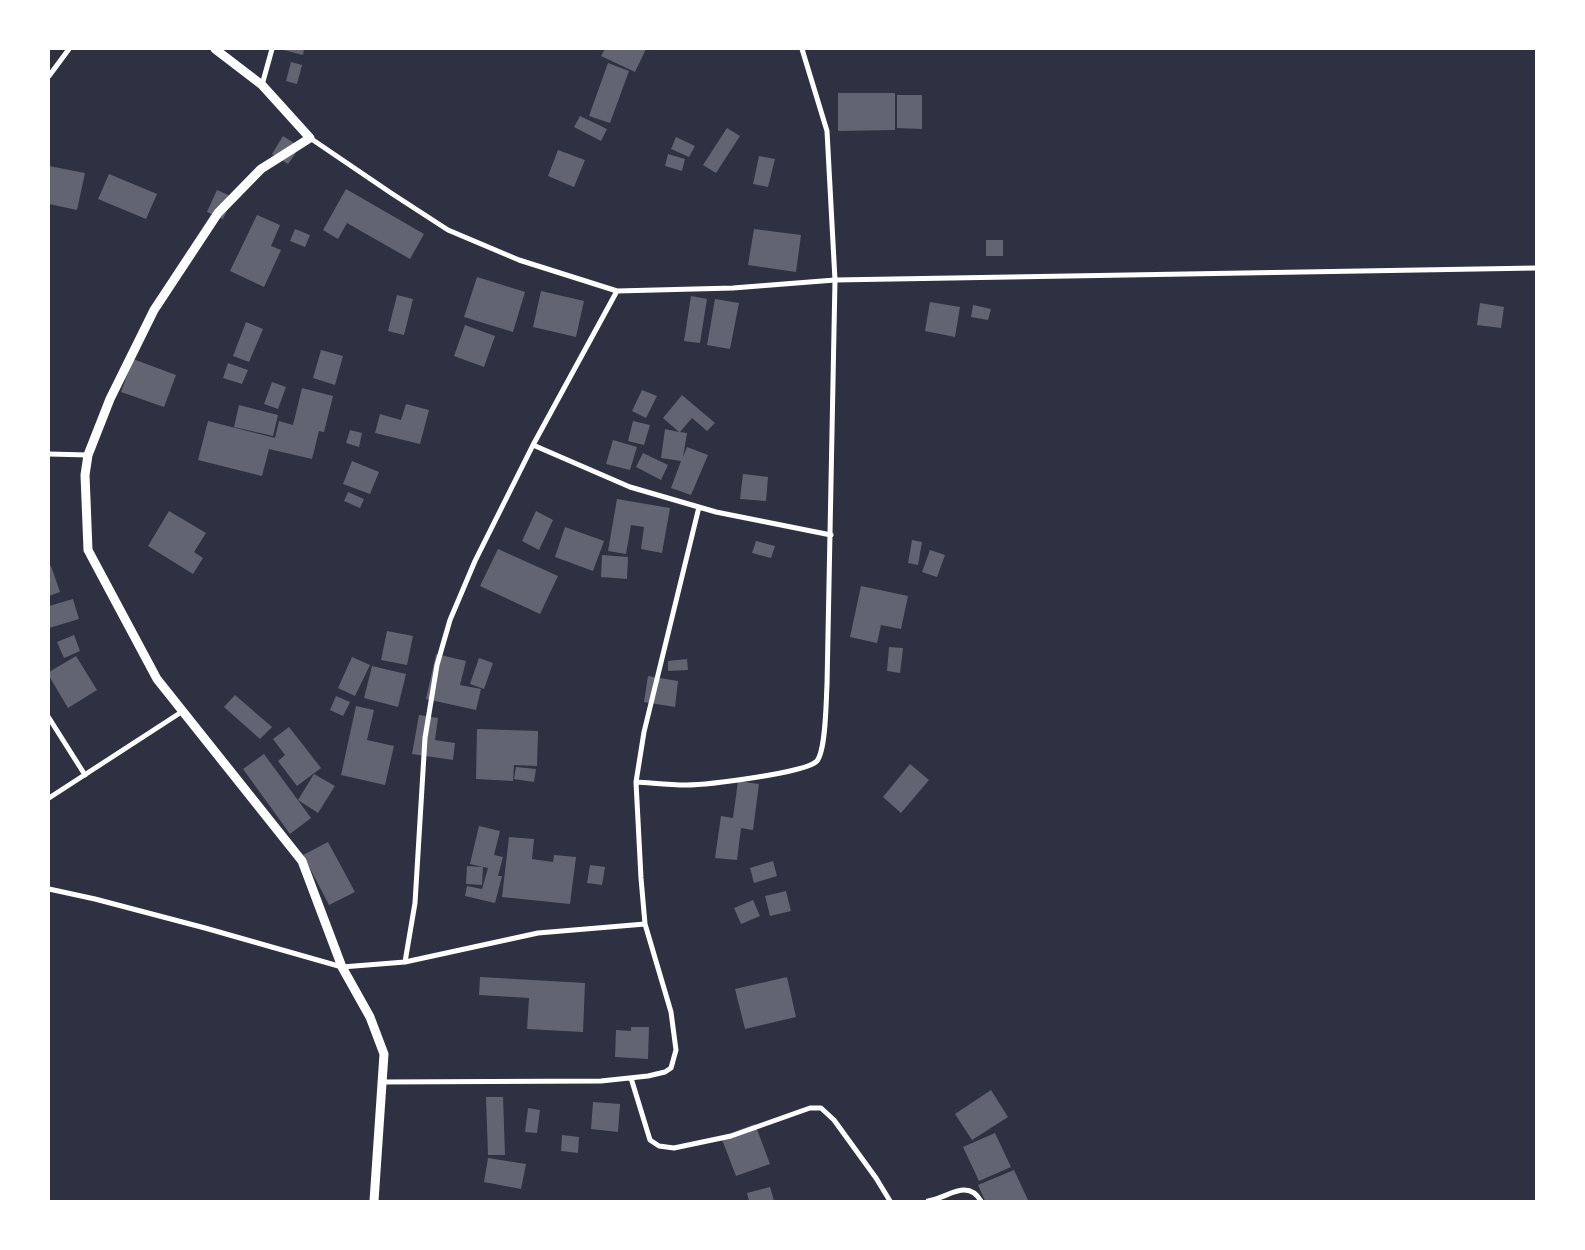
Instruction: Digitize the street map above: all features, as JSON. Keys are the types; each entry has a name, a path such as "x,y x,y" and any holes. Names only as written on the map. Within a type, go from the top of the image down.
{"street":[{"path":"49,76 69,49"},
{"path":"214,49 262,85 310,138 391,194 448,230 519,260 617,291 733,288 836,280 1536,268"},
{"path":"262,85 272,49"},
{"path":"636,782 686,785 740,780 799,769 816,762 820,756 823,744 827,695 836,280 827,131 802,49"},
{"path":"310,138 261,169 218,213 154,310 110,399 88,456 85,475 88,550 157,679 302,861 342,967 370,1017 384,1054 374,1201"},
{"path":"405,962 415,903 425,738 437,665 450,620 475,561 533,445 617,291"},
{"path":"533,445 630,487 716,512 831,535"},
{"path":"49,454 88,456"},
{"path":"382,1082 601,1081 648,1076 665,1072 670,1068 676,1050 672,1012 645,924 636,782 644,732 699,507"},
{"path":"49,798 183,711"},
{"path":"49,718 84,775"},
{"path":"49,889 205,928 342,967 405,962 538,933 645,924"},
{"path":"631,1078 650,1140 659,1146 674,1148 730,1136 810,1108 821,1108 834,1120 876,1178 890,1201"},
{"path":"928,1201 963,1189 972,1190 981,1201"}],"building":[{"path":"280,49 304,49 303,55"},
{"path":"605,49 646,49 635,72 601,56"},
{"path":"291,62 302,65 297,84 286,81"},
{"path":"608,63 629,71 610,123 589,116"},
{"path":"838,93 895,93 895,130 838,131"},
{"path":"897,95 922,95 922,129 897,128"},
{"path":"580,116 607,129 601,141 574,127"},
{"path":"727,128 740,136 716,173 703,165"},
{"path":"283,136 300,147 288,164 272,154"},
{"path":"676,137 695,146 689,157 671,149"},
{"path":"558,150 585,160 574,187 548,176"},
{"path":"668,154 685,159 682,171 665,166"},
{"path":"759,156 775,159 768,187 753,184"},
{"path":"49,166 85,173 77,210 49,204"},
{"path":"109,174 157,194 146,219 98,199"},
{"path":"346,189 424,234 410,259 347,223 338,239 323,230"},
{"path":"217,190 233,197 223,219 207,212"},
{"path":"257,215 280,225 271,246 281,250 264,287 230,271"},
{"path":"295,229 310,235 305,247 290,241"},
{"path":"754,229 801,235 796,272 748,265"},
{"path":"986,240 1003,240 1003,256 986,256"},
{"path":"477,277 525,292 513,332 464,317"},
{"path":"541,291 584,301 576,337 533,327"},
{"path":"397,295 413,299 404,335 388,331"},
{"path":"691,296 707,299 700,343 684,341"},
{"path":"715,299 739,303 730,349 707,345"},
{"path":"930,302 960,307 955,337 925,331"},
{"path":"1480,303 1504,307 1501,328 1477,325"},
{"path":"973,305 991,309 988,320 971,317"},
{"path":"246,322 263,329 249,362 233,356"},
{"path":"465,325 495,336 484,367 454,356"},
{"path":"321,350 343,356 335,385 313,378"},
{"path":"133,359 176,375 164,407 121,392"},
{"path":"228,363 248,370 242,384 223,378"},
{"path":"272,382 286,387 278,409 264,404"},
{"path":"302,388 333,396 324,432 319,431 312,459 269,449 262,476 198,460 208,421 275,438 279,421 293,425"},
{"path":"642,390 657,396 646,418 632,411"},
{"path":"682,395 715,423 707,431 692,418 680,432 687,433 683,457 687,447 708,455 691,495 671,488 681,461 661,458 665,429 679,432 663,418"},
{"path":"406,404 429,410 420,444 375,433 380,414 401,420"},
{"path":"239,405 278,415 273,436 234,427"},
{"path":"633,421 650,425 644,445 628,441"},
{"path":"350,430 362,433 359,447 346,443"},
{"path":"613,440 637,447 630,470 606,464"},
{"path":"643,453 668,465 661,480 636,467"},
{"path":"352,461 379,472 370,494 343,484"},
{"path":"743,474 768,477 766,501 740,499"},
{"path":"348,492 364,499 360,508 344,501"},
{"path":"617,499 670,508 662,553 641,549 644,527 631,525 626,554 608,551"},
{"path":"169,511 206,533 194,552 203,558 193,574 148,546"},
{"path":"536,511 553,520 539,550 522,541"},
{"path":"565,527 604,541 593,571 555,557"},
{"path":"912,540 922,542 918,565 908,563"},
{"path":"756,541 775,546 771,558 752,553"},
{"path":"498,549 558,576 540,614 480,586"},
{"path":"930,550 945,555 937,577 922,572"},
{"path":"602,555 628,557 627,579 601,577"},
{"path":"51,566 60,592 49,596 49,567"},
{"path":"861,586 908,596 901,629 881,625 877,643 850,637"},
{"path":"73,599 79,619 49,628 49,606"},
{"path":"387,631 413,636 407,665 381,660"},
{"path":"74,635 80,651 64,658 57,642"},
{"path":"889,647 903,648 900,673 887,671"},
{"path":"436,654 466,661 460,685 481,689 476,710 426,699"},
{"path":"76,656 97,690 68,708 49,676 49,672"},
{"path":"352,657 370,665 355,696 338,688"},
{"path":"479,658 493,663 484,689 470,684"},
{"path":"687,659 688,670 668,671 668,661"},
{"path":"372,666 406,674 398,707 364,698"},
{"path":"648,676 678,681 675,707 644,702"},
{"path":"235,695 272,727 260,739 224,707"},
{"path":"336,696 350,702 343,716 330,710"},
{"path":"356,706 374,710 367,740 394,746 385,785 341,775"},
{"path":"419,715 438,718 435,740 455,743 453,760 412,754"},
{"path":"289,727 321,768 297,786 278,761 285,755 273,739"},
{"path":"477,729 538,731 537,766 514,765 513,781 476,779"},
{"path":"264,754 311,818 290,834 243,769"},
{"path":"910,764 929,780 901,813 883,797"},
{"path":"516,767 536,769 534,782 514,779"},
{"path":"314,774 335,786 318,813 298,800"},
{"path":"738,781 759,784 753,830 741,828 737,860 715,858 721,816 733,818"},
{"path":"479,826 500,831 494,855 503,857 498,876 502,876 495,903 465,896 467,886 482,889 488,868 470,864"},
{"path":"509,837 534,839 532,859 553,862 554,855 576,857 570,904 502,897"},
{"path":"328,842 355,892 329,905 303,855"},
{"path":"773,861 777,876 754,883 750,868"},
{"path":"590,865 605,867 602,885 587,883"},
{"path":"467,866 483,867 482,885 466,884"},
{"path":"786,891 791,911 770,916 765,896"},
{"path":"753,900 760,916 741,924 734,908"},
{"path":"480,977 585,983 583,1032 527,1029 529,998 479,995"},
{"path":"787,977 796,1017 745,1029 735,989"},
{"path":"631,1027 649,1027 648,1059 615,1057 616,1030 631,1031"},
{"path":"991,1090 1008,1117 972,1140 955,1114"},
{"path":"486,1097 503,1097 505,1155 488,1155"},
{"path":"593,1102 620,1104 618,1132 591,1129"},
{"path":"528,1108 540,1110 537,1133 525,1132"},
{"path":"755,1124 770,1164 736,1176 721,1137"},
{"path":"995,1133 1011,1167 979,1181 963,1147"},
{"path":"562,1135 579,1137 578,1153 561,1151"},
{"path":"488,1158 526,1164 521,1189 484,1182"},
{"path":"1014,1170 1028,1200 985,1201 978,1185"},
{"path":"770,1187 774,1201 749,1201 747,1193"}]}
